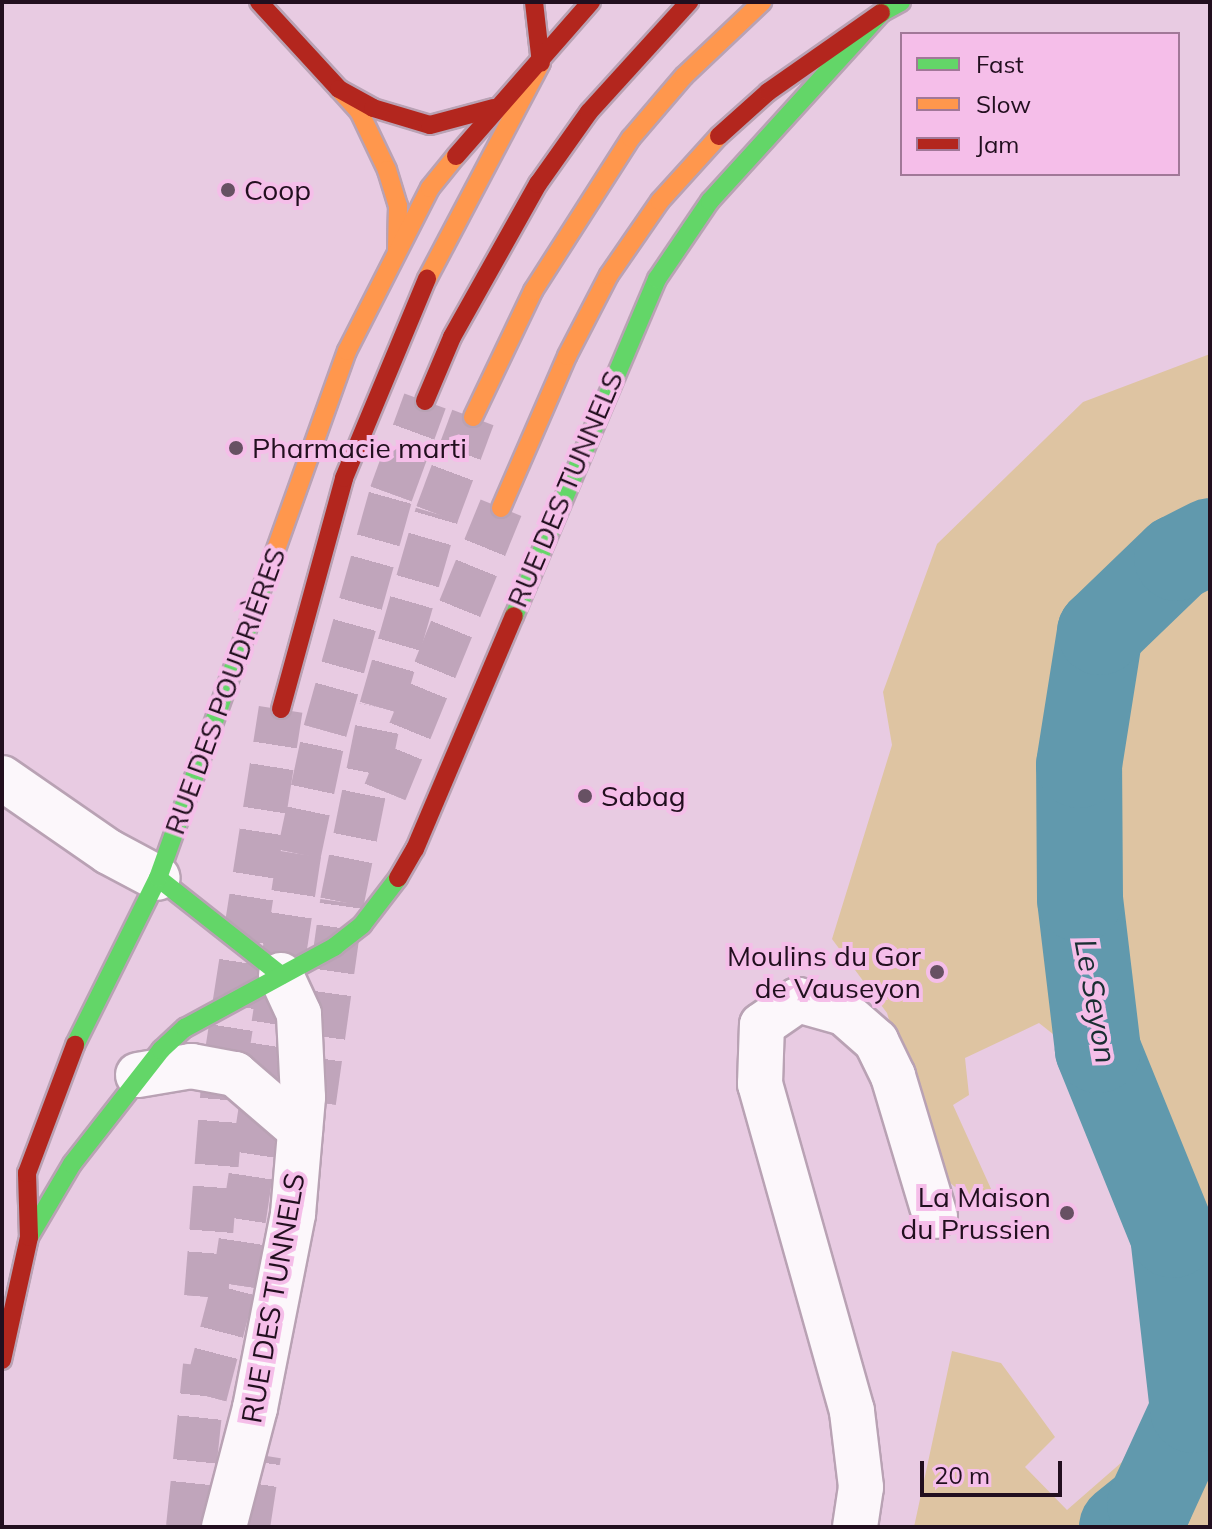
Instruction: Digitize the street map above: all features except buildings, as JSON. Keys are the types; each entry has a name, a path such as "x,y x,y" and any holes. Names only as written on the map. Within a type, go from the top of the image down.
{"main road":[{"path":"259,2 359,111 387,170 398,206 397,252"},
{"path":"534,2 541,63"},
{"path":"281,709 344,478 389,363 461,207 541,63 591,2"},
{"path":"425,401 452,337 538,184 589,112 689,2"},
{"path":"473,417 533,291 631,138 684,76 762,2"},
{"path":"501,508 574,343 609,275 660,201 698,155 768,92 901,2"},
{"name":"RUE DES TUNNELS","path":"29,1237 72,1164 138,1075 185,1028 309,963 362,925 402,874 622,351 672,253 710,201 881,13"},
{"name":"RUE DES POUDRIÈRES","path":"2,1360 29,1237 27,1173 61,1076 158,878 347,351 430,188 494,108 541,63"},
{"path":"339,89 400,120 430,125 494,108"},
{"path":"158,878 281,975"}],"street":[{"path":"2,778 109,852 158,878"},
{"name":"RUE DES TUNNELS","path":"224,1527 255,1408 293,1214 300,1130 299,1014 281,975"},
{"path":"855,1527 861,1487 852,1411 760,1084 762,1025 798,1000 844,1013 876,1041 893,1076 935,1216"},
{"path":"138,1075 191,1066 235,1074 300,1130"}],"shaded area":[{"path":"1210,354 1210,1527 914,1527 952,1351 1001,1363 1055,1437 1025,1467 1067,1510 1122,1462 1165,1375 1162,1265 1087,1061 1039,1023 965,1058 969,1095 953,1105 992,1191 979,1207 936,1171 887,1013 832,939 892,745 883,692 937,544 1083,402"}],"waterway":[{"name":"Le Seyon","path":"1122,1527 1150,1504 1193,1410 1173,1235 1098,1050 1080,899 1079,765 1100,632 1177,558 1210,541"}],"tunnel":[{"path":"205,1396 234,1285 299,854 325,731 391,494 425,401"},
{"path":"314,1102 342,902 381,708 437,514 473,417"},
{"path":"385,792 501,508"},
{"path":"206,1297 224,1071 281,709"},
{"path":"188,1527 205,1366"},
{"path":"248,1527 259,1455"}],"traffic: fast":[{"path":"514,616 657,279 710,201 881,13 901,2"},
{"path":"75,1045 158,878 266,577"},
{"path":"158,878 281,975"},
{"path":"29,1237 72,1164 161,1050 185,1028 334,947 362,925 398,878"}],"traffic: slow":[{"path":"473,417 533,291 631,138 684,76 762,2"},
{"path":"427,279 541,63"},
{"path":"339,89 359,111 387,170 398,206 397,251"},
{"path":"501,508 567,356 609,275 660,201 719,136"},
{"path":"266,577 347,351 430,188 456,156"}],"traffic: jam":[{"path":"259,2 339,89 373,108 430,125 494,108"},
{"path":"534,2 541,63"},
{"path":"456,156 591,2"},
{"path":"425,401 452,337 538,184 589,112 689,2"},
{"path":"719,136 768,92 881,13"},
{"path":"281,709 344,478 427,279"},
{"path":"398,878 415,849 514,616"},
{"path":"2,1360 29,1237 27,1173 75,1045"}],"place":[{"name":"Coop","path":"228,190"},
{"name":"Pharmacie marti","path":"236,448"},
{"name":"Sabag","path":"585,796"},
{"name":"Moulins du Gor de Vauseyon","path":"937,972"},
{"name":"La Maison du Prussien","path":"1067,1213"}]}
